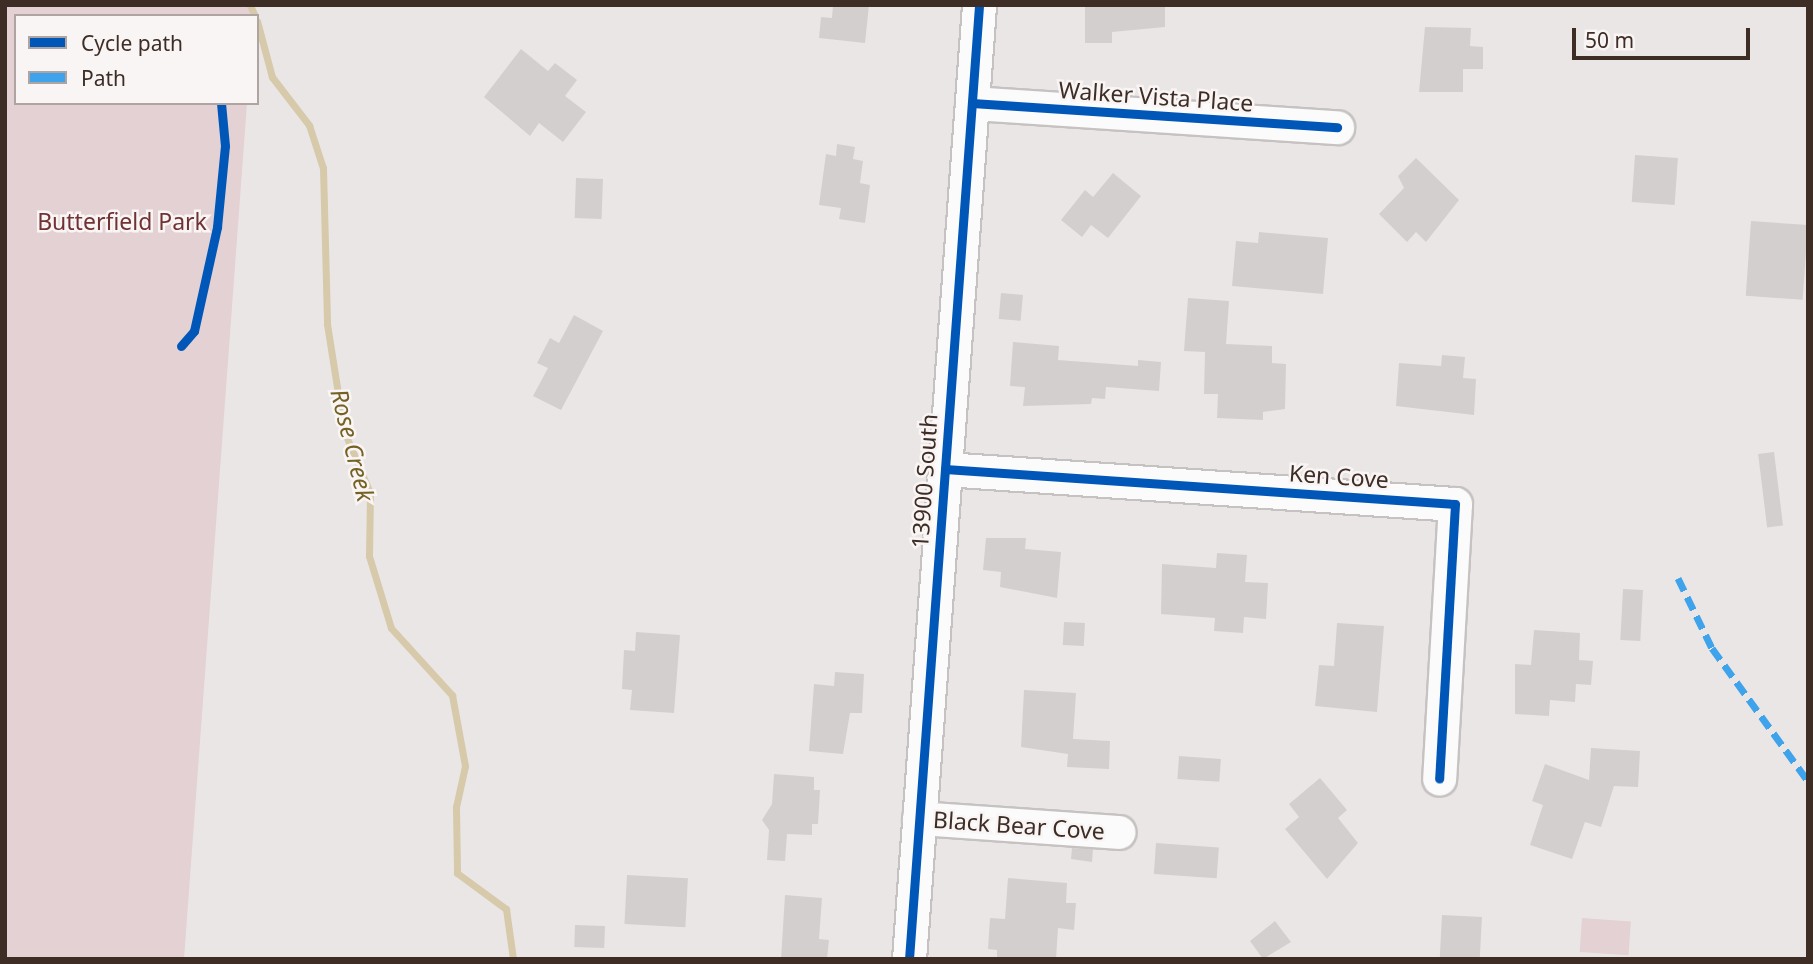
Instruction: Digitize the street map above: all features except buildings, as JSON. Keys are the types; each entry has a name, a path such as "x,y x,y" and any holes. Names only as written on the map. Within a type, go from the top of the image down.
{"street":[{"name":"13900 South","path":"909,959 979,5"},
{"name":"Walker Vista Place","path":"972,103 1337,127"},
{"name":"Ken Cove","path":"945,469 1455,503 1439,779"},
{"name":"Black Bear Cove","path":"919,818 1119,832"}],"green space":[{"name":"Butterfield Park","path":"5,5 254,5 253,14 14,14 14,105 247,105 184,959 5,959"},
{"path":"1582,918 1631,921 1629,955 1580,952"}],"waterway":[{"name":"Rose Creek","path":"250,5 254,14"},
{"name":"Rose Creek","path":"259,28 272,77 309,125 323,168 327,324 344,431 370,493 369,556 391,628 452,695 465,766 456,807 457,873 506,909 513,959"}],"marked path":[{"path":"1678,578 1712,648 1808,781"}],"cycle path":[{"path":"909,959 979,5"},
{"path":"972,103 1337,127"},
{"path":"181,346 194,331 217,227 225,146 221,105"},
{"path":"945,469 1455,504 1439,779"}]}
